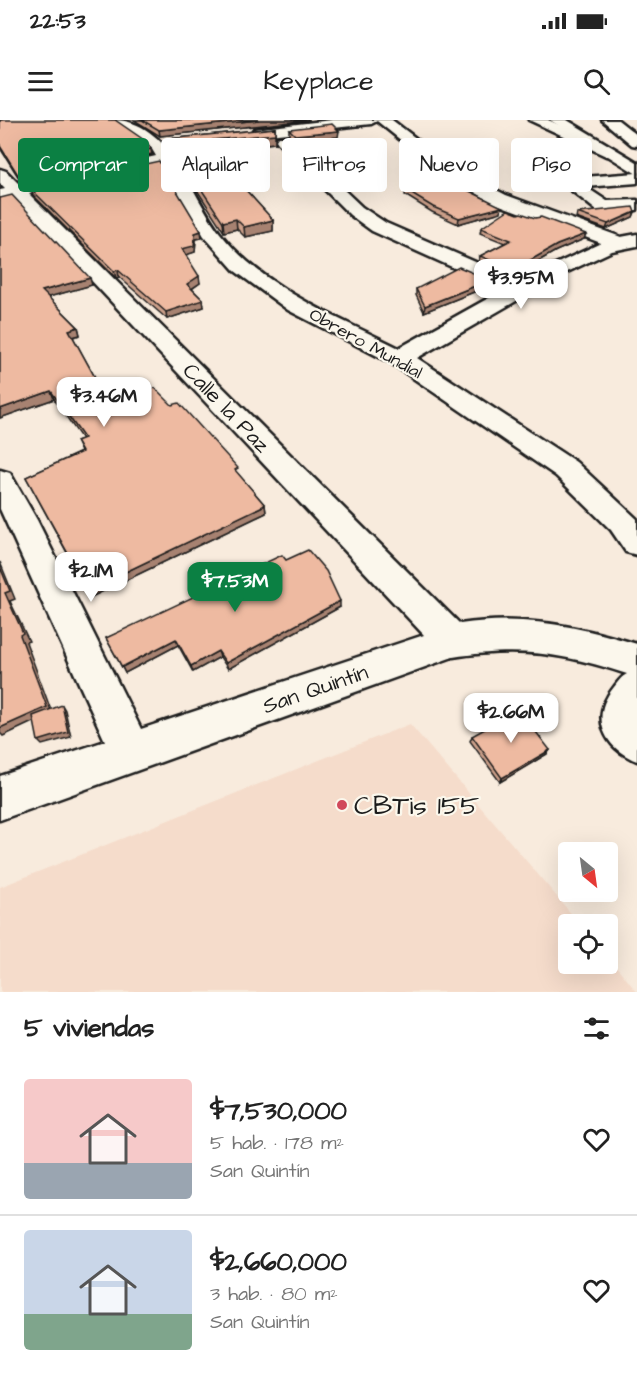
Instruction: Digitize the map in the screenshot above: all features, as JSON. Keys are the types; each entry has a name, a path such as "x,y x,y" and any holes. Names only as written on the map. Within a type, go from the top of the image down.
{"main road":[{"name":"Obrero Mundial","path":"120,120 161,147"},
{"path":"282,120 290,134 356,211 380,227 519,289"},
{"path":"250,133 290,134 371,120"},
{"path":"383,120 450,172 500,199 627,241"},
{"path":"536,120 611,153"},
{"path":"557,120 637,169"},
{"path":"582,120 637,148"},
{"path":"609,120 637,142"},
{"path":"6,187 161,148"},
{"path":"637,178 570,183 603,207 637,205"},
{"name":"Calle la Paz","path":"6,187 453,641"},
{"name":"Obrero Mundial","path":"188,192 213,236 242,267 296,305 400,358 566,469 622,522 637,543"},
{"path":"400,358 519,289 627,241"},
{"path":"0,480 11,524 131,752"},
{"name":"San Quintín","path":"0,798 453,641 495,635 545,638 598,648 637,661"},
{"path":"637,688 622,707 620,721 637,741"}],"shaded area":[{"name":"CBTis 155","path":"410,724 558,898 558,902 561,902 572,914 558,914 558,974 618,974 618,968 637,992 0,992 0,887"}],"building":[{"path":"0,120 115,120 141,138 18,138 18,175 0,146"},
{"path":"142,120 259,120 159,130"},
{"path":"332,124 339,131 295,135 289,129"},
{"path":"275,128 275,134 234,138 178,138"},
{"path":"159,161 161,192 178,192 201,231 195,233 194,246 182,249 199,276 187,284 203,300 166,312 118,270 114,271 34,192 149,192 149,163"},
{"path":"203,192 248,192 273,220 244,227 236,219 223,222"},
{"path":"408,192 471,192 502,207 459,218 433,207"},
{"path":"12,195 90,278 42,291 78,327 69,330 108,401 155,388 172,405 179,403 238,468 235,470 265,505 88,590 26,477 82,452 76,441 84,438 51,391 0,409 0,198"},
{"path":"633,207 635,212 608,224 577,213"},
{"path":"508,210 535,218 541,217 586,234 557,245 513,270 480,256 511,240 481,228"},
{"path":"459,267 490,280 425,306 416,289"},
{"path":"308,550 326,571 340,601 226,663 218,651 191,666 176,639 122,667 106,638 282,555 286,560"},
{"path":"0,567 10,591 5,593 23,633 20,635 47,707 0,728"},
{"path":"62,705 68,732 38,741 33,716"},
{"path":"519,710 550,750 502,778 472,736"}],"place":[{"name":"CBTis 155","path":"342,805"}]}
